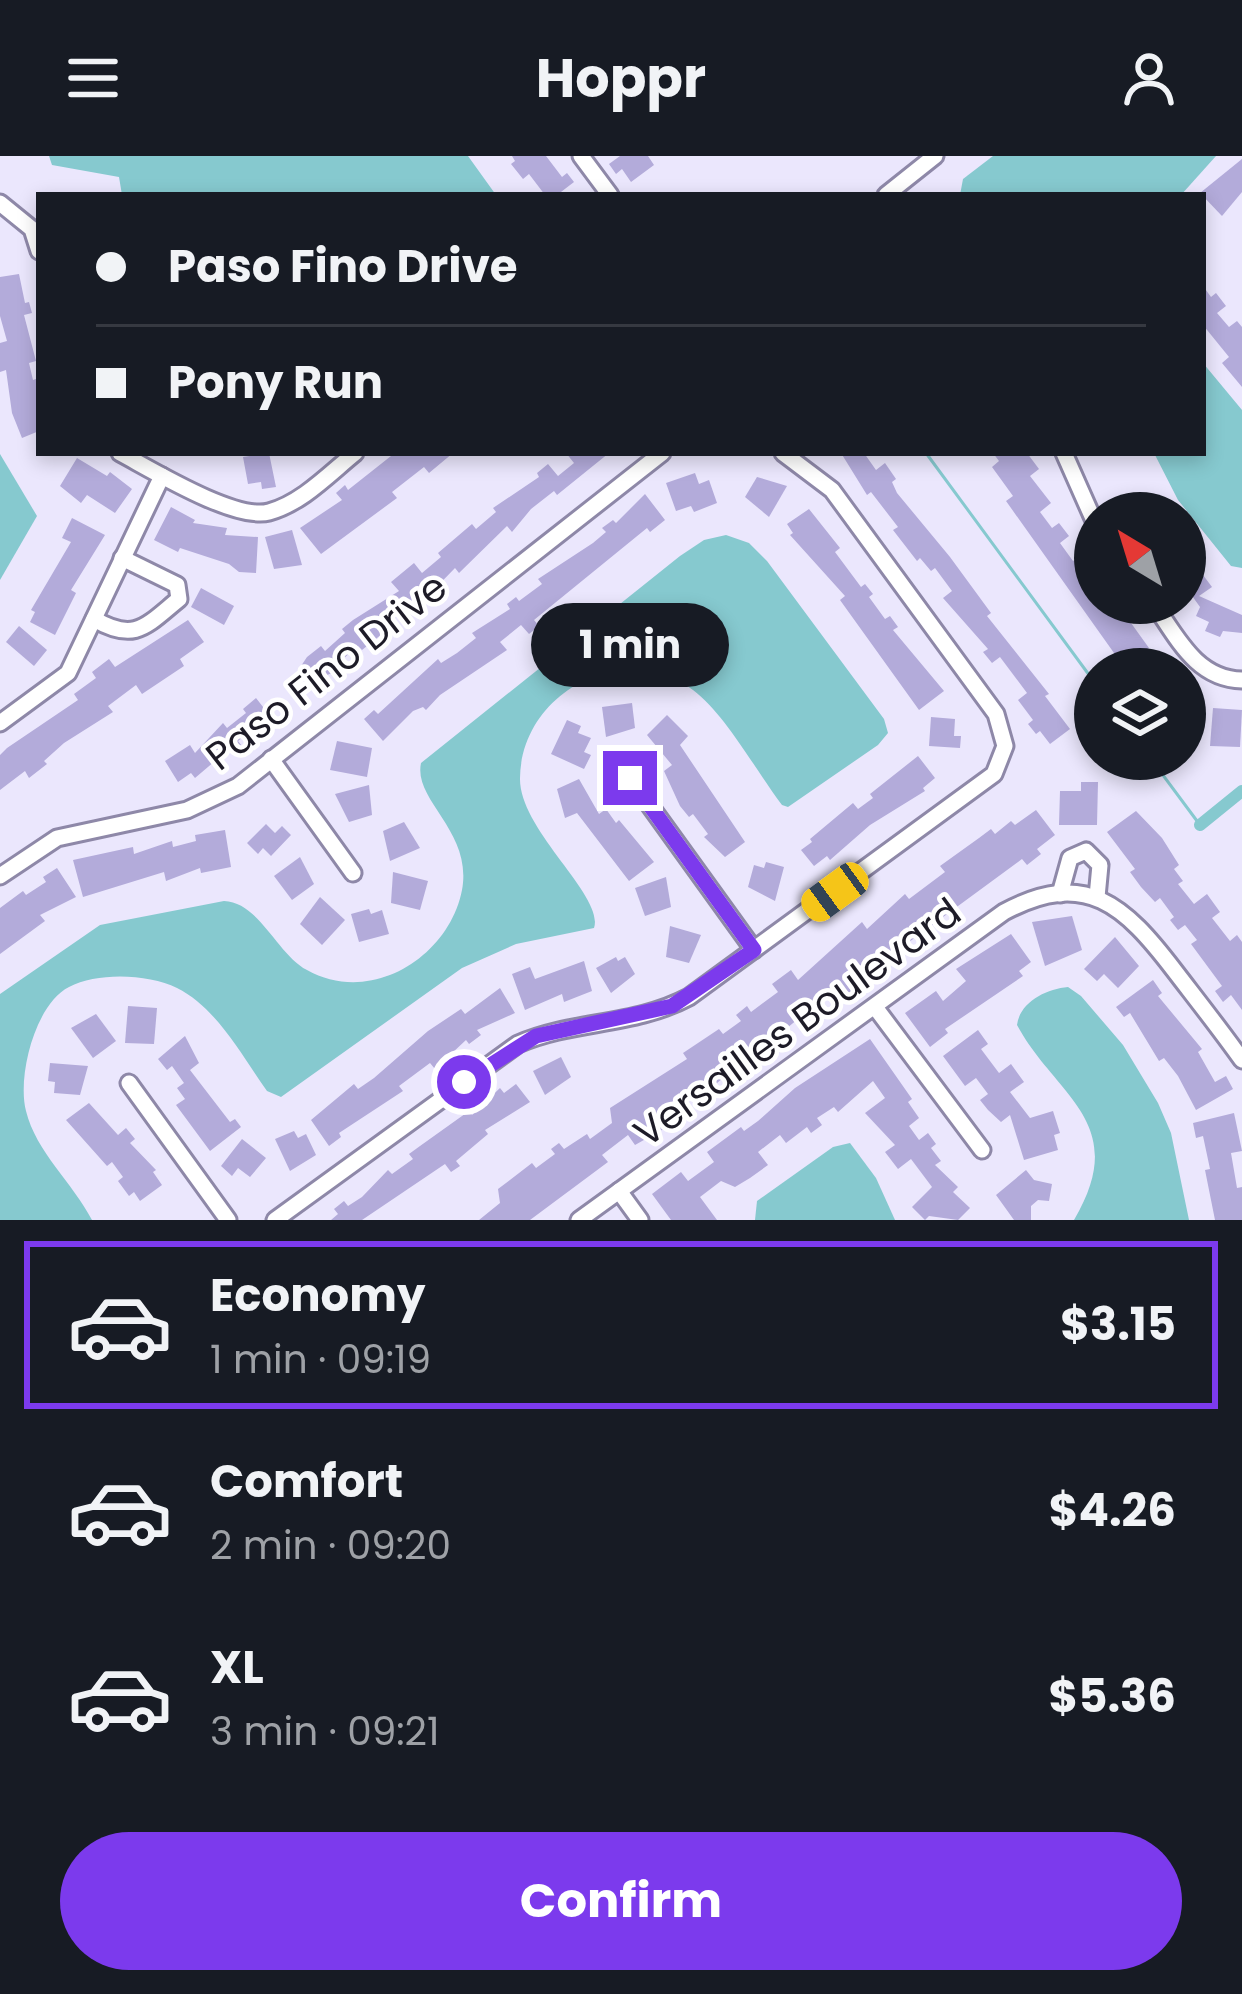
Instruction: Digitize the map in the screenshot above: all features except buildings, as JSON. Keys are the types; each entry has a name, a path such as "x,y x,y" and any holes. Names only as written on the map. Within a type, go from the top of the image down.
{"street":[{"path":"581,156 608,192"},
{"path":"890,192 935,156"},
{"path":"0,188 5,206 32,229 36,242"},
{"path":"125,456 225,505 265,514 300,497 351,456"},
{"name":"Paso Fino Drive","path":"0,876 40,847 75,831 202,805 238,786 658,456"},
{"path":"275,1220 518,1044 554,1031 672,1006 988,780 1001,763 1005,746 996,714 838,498 818,476 788,456"},
{"path":"1065,456 1081,492"},
{"path":"0,723 68,673 162,476"},
{"path":"94,619 115,632 134,632 179,599 176,585 122,558"},
{"path":"1168,624 1198,665 1218,677 1242,680"},
{"path":"271,759 353,873"},
{"path":"630,778 754,950"},
{"path":"1060,894 1070,858 1086,851 1100,865 1097,897 1130,915 1242,1060"},
{"name":"Versailles Boulevard","path":"579,1220 1004,912 1034,896 1097,897"},
{"path":"875,1007 982,1150"},
{"path":"129,1083 228,1220"},
{"path":"619,1191 640,1220"}],"shaded area":[{"path":"49,156 468,156 494,192 122,192 119,177 52,165"},
{"path":"993,156 1216,156 1184,192 961,192 963,179"},
{"path":"1206,367 1242,410 1242,568 1231,566 1206,535 1206,492 1174,492 1156,456 1206,456"},
{"path":"0,454 37,516 0,580"},
{"path":"726,535 749,543 767,561 884,719 888,733 878,745 788,807 693,690 666,675 637,670 608,673 581,683 557,699 538,721 525,748 520,778 533,819 587,898 594,928 516,944 462,968 281,1097 267,1091 216,1020 177,988 123,977 69,987 57,996 38,1025 27,1061 24,1097 38,1140 92,1220 0,1220 0,994 100,925 224,901 248,910 296,962 332,980 356,982 404,969 441,936 462,890 459,851 426,791 421,763 680,556 704,540"},
{"path":"1068,987 1123,1045 1158,1103 1171,1133 1189,1220 1074,1220 1090,1186 1095,1158 1091,1134 1082,1112 1017,1025 1035,998"},
{"path":"850,1143 876,1178 895,1220 755,1220 757,1201 833,1147"}],"waterway":[{"path":"928,456 1074,654"},
{"path":"1167,780 1200,825"},
{"path":"1200,825 1242,791"}],"route":[{"path":"464,1082 536,1036 635,1018 672,1006 754,950 630,778"}]}
